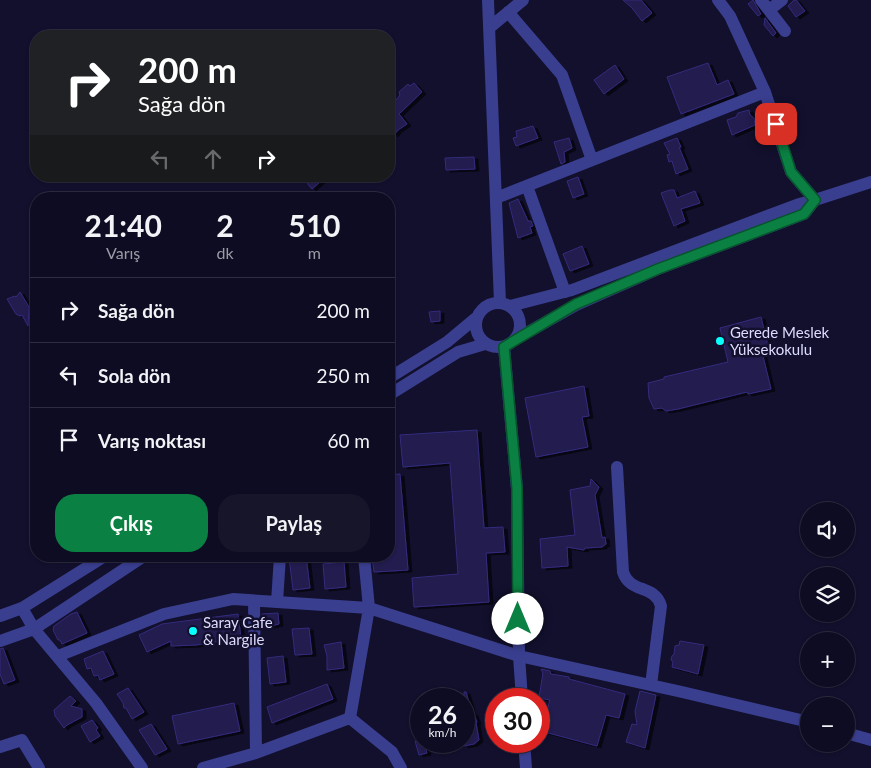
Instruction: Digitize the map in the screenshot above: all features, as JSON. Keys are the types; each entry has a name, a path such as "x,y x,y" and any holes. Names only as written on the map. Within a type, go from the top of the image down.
{"street":[{"path":"488,0 496,198 505,304 519,317 520,332 516,339"},
{"path":"489,28 523,0"},
{"path":"718,0 730,16 765,92 791,172 815,200"},
{"path":"782,0 765,5 785,31"},
{"path":"508,12 562,75 592,160"},
{"path":"496,198 765,92"},
{"path":"395,374 447,342 478,317 486,306 565,292 799,204 871,182"},
{"path":"526,186 565,292"},
{"path":"395,391 458,352 485,344 498,348 504,347 576,304 658,269 804,214 815,200"},
{"path":"478,317 476,332 485,344"},
{"path":"504,347 517,488 519,656 521,688"},
{"path":"617,467 623,572 632,585 655,595 661,606 651,685"},
{"path":"0,616 22,608 95,562"},
{"path":"0,641 34,629 135,562"},
{"path":"277,602 280,562"},
{"path":"350,718 369,608 365,562"},
{"path":"58,656 164,614 233,600 369,608 519,656 800,720"},
{"path":"254,601 256,753"},
{"path":"22,608 34,629 96,703 142,768"},
{"path":"203,768 256,753 350,718"},
{"path":"350,718 392,752 401,768"},
{"path":"855,735 871,740"},
{"path":"0,747 22,740 39,768"},
{"path":"525,753 526,768"}],"building":[{"path":"623,0 641,0 652,13 642,21"},
{"path":"753,0 761,14 758,16 748,4"},
{"path":"794,0 805,11 796,17 788,6"},
{"path":"765,18 776,33 773,36 764,25"},
{"path":"708,63 717,85 728,80 734,94 681,114 667,77"},
{"path":"615,65 624,79 604,94 594,80"},
{"path":"414,83 422,92 399,114 407,124 395,134 395,100 400,95 399,92 408,84 410,86"},
{"path":"749,110 750,115 754,118 755,125 732,135 727,120 736,117 738,113"},
{"path":"533,126 538,138 516,146 513,138 517,137 516,131"},
{"path":"569,138 572,148 564,152 565,162 561,164 554,142"},
{"path":"677,138 688,169 676,174 672,161 669,162 667,155 670,154 664,143"},
{"path":"474,157 475,169 446,170 445,158"},
{"path":"578,177 584,194 573,198 567,181"},
{"path":"306,182 320,182 312,189"},
{"path":"674,190 677,198 695,191 700,203 681,209 685,221 674,226 661,193"},
{"path":"518,199 528,221 531,221 533,226 530,227 532,233 518,238 509,203"},
{"path":"582,246 589,264 570,271 563,254"},
{"path":"20,292 29,307 28,326 22,315 16,314 7,299 16,297"},
{"path":"440,311 440,321 431,322 429,312"},
{"path":"761,317 768,346 761,348 771,389 748,394 747,392 678,409 666,411 662,408 654,409 649,398 648,383 664,379 664,377 728,362 720,328"},
{"path":"584,386 589,416 582,417 588,447 536,457 525,398"},
{"path":"477,430 484,528 503,527 505,552 486,553 489,602 414,607 412,578 458,574 450,463 403,467 400,435"},
{"path":"395,474 400,474 408,570 374,572 373,562 395,562"},
{"path":"591,479 599,487 595,495 602,538 605,537 606,544 602,547 585,548 584,550 567,547 568,566 542,568 540,539 575,535 570,490 590,486"},
{"path":"290,562 307,562 310,588 293,590"},
{"path":"344,562 346,587 325,589 323,564"},
{"path":"77,612 87,633 62,644 53,630 54,626"},
{"path":"278,613 279,624 264,626 262,614"},
{"path":"238,614 241,638 196,645 171,646 171,641 147,652 139,635 162,624"},
{"path":"309,628 312,654 295,655 292,629"},
{"path":"680,641 704,645 698,674 672,667 673,662 671,660 675,646 679,645"},
{"path":"341,642 344,668 327,670 327,656 324,645"},
{"path":"3,648 15,680 4,684 0,674 0,649"},
{"path":"103,651 114,674 100,680 98,675 94,676 91,668 87,669 84,659"},
{"path":"283,656 286,682 270,684 267,658"},
{"path":"541,669 550,671 551,674 569,677 569,679 625,694 619,718 606,715 597,746 550,733 550,688 541,688 543,673"},
{"path":"327,684 333,699 272,723 267,707"},
{"path":"128,688 144,712 132,719 117,694"},
{"path":"640,691 656,695 645,748 626,742 632,724 637,725 635,711"},
{"path":"70,696 76,701 71,706 82,709 82,717 64,728 55,716 54,710"},
{"path":"234,703 240,731 178,744 172,716"},
{"path":"475,717 477,722 479,740 475,743"},
{"path":"92,720 98,728 96,730 100,736 90,742 81,726"},
{"path":"151,724 167,749 155,755 139,730"}],"place":[{"name":"Gerede Meslek Yüksekokulu","path":"720,341"},
{"name":"Saray Cafe & Nargile","path":"193,631"}],"route":[{"path":"518,619 517,488 504,347 576,304 658,269 804,214 815,200 791,172 776,124"}]}
